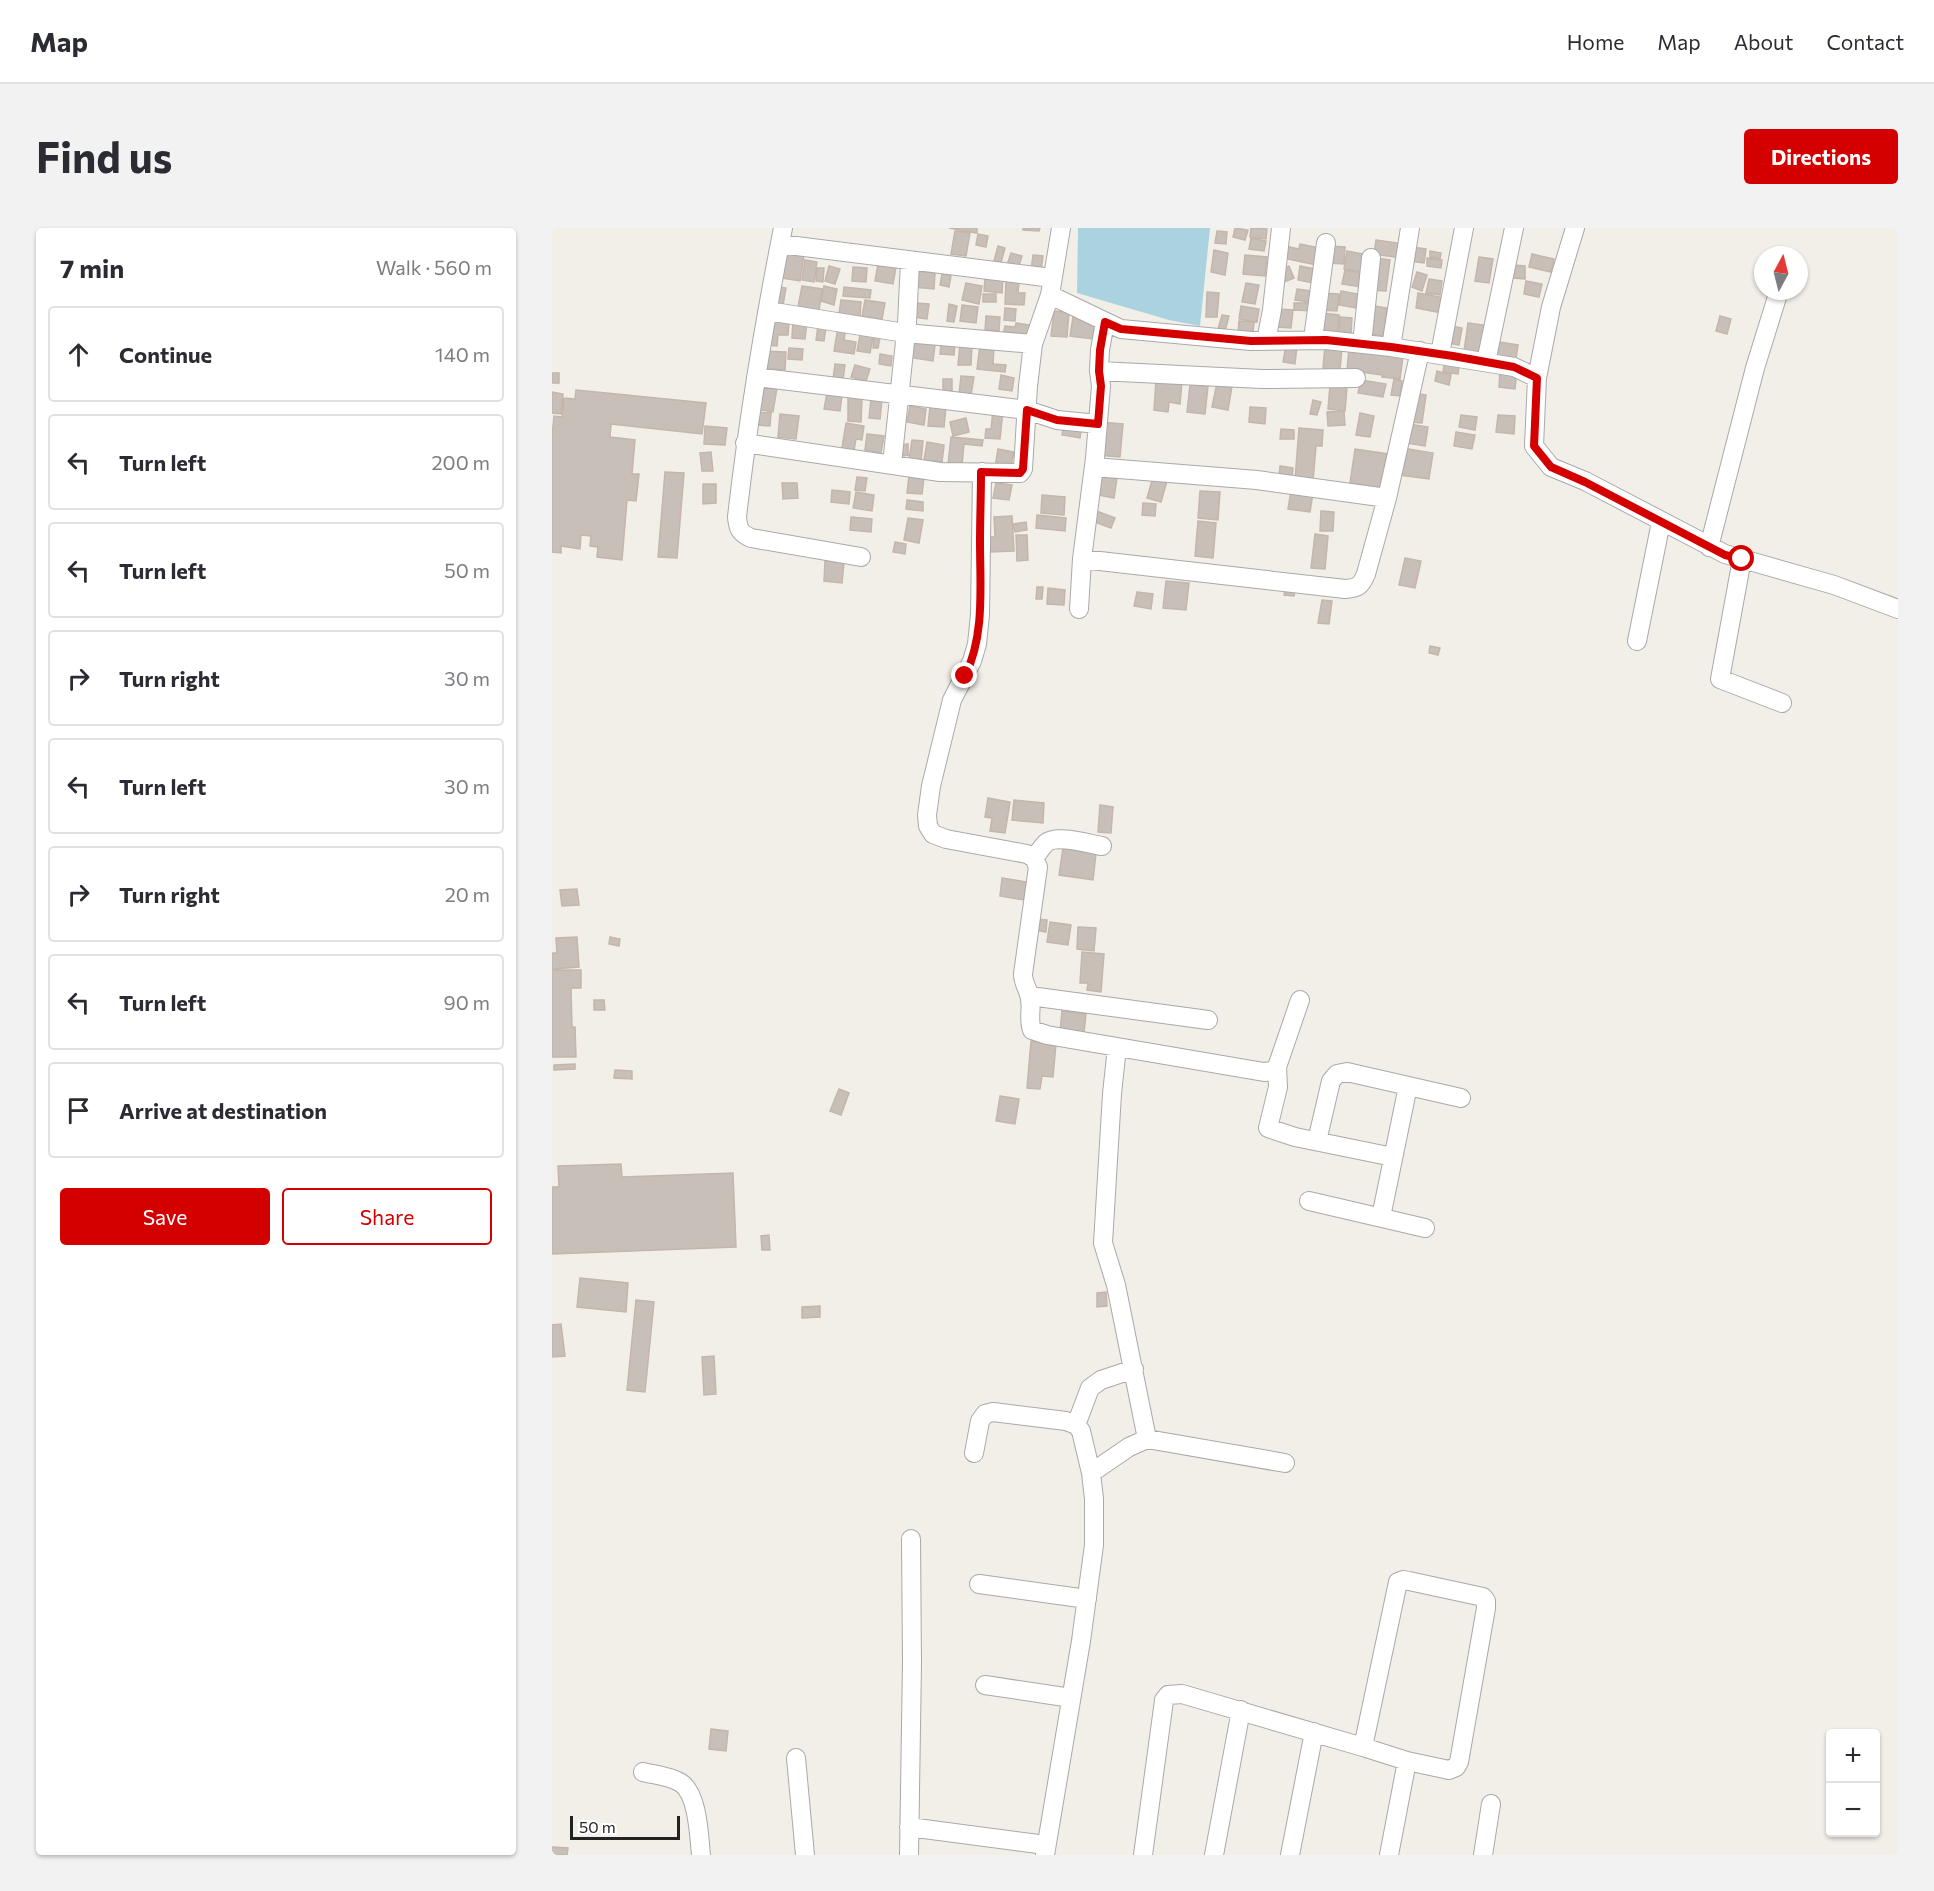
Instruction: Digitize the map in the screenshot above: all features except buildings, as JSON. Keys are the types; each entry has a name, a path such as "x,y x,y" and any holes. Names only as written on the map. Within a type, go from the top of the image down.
{"street":[{"path":"745,443 940,472 1020,473 1023,469 1033,344 1051,287 1061,228"},
{"path":"1266,341 1272,310 1281,228"},
{"path":"1391,347 1410,228"},
{"path":"1440,354 1464,228"},
{"path":"1486,362 1514,228"},
{"path":"1575,228 1551,307 1537,378 1534,446 1551,467 1585,482 1725,555 1834,585 1898,609"},
{"path":"861,557 752,538 742,534 738,528 737,517 745,443 781,236 822,248 1051,287 1105,322 1121,329 1240,340 1313,339 1391,347 1514,367 1537,378"},
{"path":"1313,339 1326,243"},
{"path":"1362,344 1371,258"},
{"path":"892,464 910,262"},
{"path":"1709,547 1755,368 1776,300"},
{"path":"768,310 905,333 1033,344"},
{"path":"1079,609 1082,559 1098,424 1101,386 1099,371 1105,322"},
{"path":"1082,559 1345,589 1356,588 1362,584 1366,574 1387,498 1420,351"},
{"path":"1099,371 1262,379 1356,378"},
{"path":"756,377 1027,410 1057,420 1098,424"},
{"path":"1094,467 1257,480 1387,498"},
{"path":"981,472 980,615 976,644 972,660 952,700 931,786 927,815 928,826 933,834 946,839 1027,854 1034,858 1038,867 1023,974 1023,982 1030,996 1032,1030 1047,1035 1264,1072 1272,1071 1277,1067"},
{"path":"1637,641 1661,522"},
{"path":"1742,559 1720,679 1782,703"},
{"path":"1034,858 1053,839 1102,846"},
{"path":"1030,996 1208,1020"},
{"path":"1300,1000 1277,1067 1278,1087 1268,1128 1295,1137 1393,1157"},
{"path":"1117,1047 1103,1243 1116,1285 1147,1439"},
{"path":"1317,1141 1330,1081 1337,1074 1347,1072 1461,1098"},
{"path":"1381,1217 1408,1086"},
{"path":"1309,1201 1425,1228"},
{"path":"1076,1425 1090,1388 1101,1380 1134,1369"},
{"path":"909,1827 1046,1850 1094,1545 1094,1499 1090,1473 1081,1431 1076,1425 1056,1420 993,1412 985,1414 980,1421 974,1453"},
{"path":"1090,1473 1129,1447 1147,1439 1285,1463"},
{"path":"909,1855 911,1539"},
{"path":"1143,1855 1164,1701 1168,1695 1182,1694 1241,1710 1407,1761 1449,1770 1456,1767 1459,1761 1486,1608 1484,1597 1409,1581 1398,1582 1363,1747"},
{"path":"979,1584 1087,1599"},
{"path":"986,1685 1071,1698"},
{"path":"1214,1855 1241,1710"},
{"path":"1290,1855 1314,1732"},
{"path":"796,1758 805,1855"},
{"path":"1389,1855 1407,1761"},
{"path":"644,1772 674,1780 689,1791 694,1803 701,1855"},
{"path":"1483,1855 1491,1804"}],"water":[{"path":"1078,228 1210,228 1200,326 1169,320 1077,293"}],"route":[{"path":"965,676 976,644 980,615 981,472 1014,474 1020,473 1023,469 1027,410 1057,420 1098,424 1101,386 1100,350 1105,322 1121,329 1188,336 1251,341 1326,340 1391,347 1514,367 1537,378 1534,446 1551,467 1585,482 1725,555 1742,559"}]}
